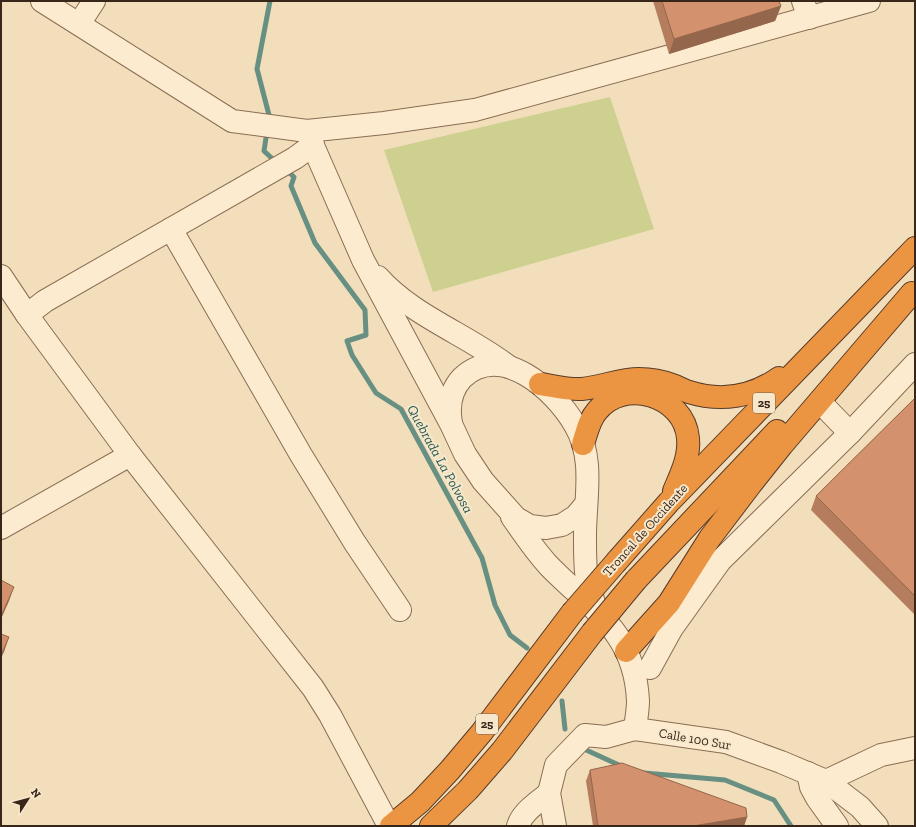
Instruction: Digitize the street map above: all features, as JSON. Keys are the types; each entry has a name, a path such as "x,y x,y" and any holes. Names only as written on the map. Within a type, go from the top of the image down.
{"highway":[{"name":"Troncal de Occidente","path":"390,826 420,802 450,770 482,732 572,613 669,502 915,248"},
{"path":"626,651 669,603 710,538 782,445 914,292"},
{"name":"25","path":"431,826 468,790 502,751 592,633 636,580 831,373 914,292"},
{"path":"540,384 582,389 623,380 655,380 671,384 688,392 724,398 759,390 777,379 815,350"},
{"path":"583,444 590,421 598,409 609,400 623,394 638,392 654,396 668,403 677,412 684,423 688,437 688,453 669,502"}],"street":[{"path":"42,1 232,121 259,125 303,135 475,110 806,10 869,1"},
{"path":"79,24 94,1"},
{"path":"27,315 45,301 295,158 303,135"},
{"path":"303,135 363,260 469,460 483,481 516,518 530,526 546,528 562,525 576,516 586,504"},
{"path":"171,229 301,455 355,543 400,610"},
{"path":"363,260 385,285 405,301 456,334 499,359 510,368"},
{"path":"1,277 27,315 130,455 313,688 330,715 390,826"},
{"path":"650,668 672,628 720,561 850,433 915,364"},
{"path":"451,424 449,410 451,396 458,383 469,373 482,366 496,365 510,368 526,375 554,396 566,410 576,427 583,444 587,464 588,477 585,542 587,580 596,610"},
{"path":"820,402 850,433"},
{"path":"1,528 130,455"},
{"path":"505,506 527,539 548,565 596,610 613,629 626,651 635,676 638,702 635,729"},
{"name":"Calle 100 Sur","path":"549,793 556,766 585,735 606,737 635,729 726,742 817,777 860,807 877,826"},
{"path":"837,826 811,786 817,777 881,755 915,748"},
{"path":"518,826 519,822 526,813 549,793"},
{"path":"549,793 555,826"}],"green space":[{"path":"610,97 654,229 433,292 384,150"}],"building":[{"path":"662,1 779,1 781,6 674,39"},
{"path":"915,398 915,596 816,496"},
{"path":"1,580 14,587 1,616"},
{"path":"1,634 9,637 1,655"},
{"path":"622,763 746,808 747,817 693,826 598,826 590,770"}],"waterway":[{"name":"Quebrada La Polvosa","path":"268,121 269,115 257,69 270,1"},
{"name":"Quebrada La Polvosa","path":"267,131 264,151 277,163"},
{"name":"Quebrada La Polvosa","path":"285,169 294,177 291,186 315,243 365,310 366,335 347,341 352,355 376,393 401,409 482,558 495,605 510,635 527,648"},
{"name":"Quebrada La Polvosa","path":"562,701 565,729"},
{"name":"Quebrada La Polvosa","path":"584,749 621,766"},
{"name":"Quebrada La Polvosa","path":"644,773 725,780 774,800 791,826"}]}
